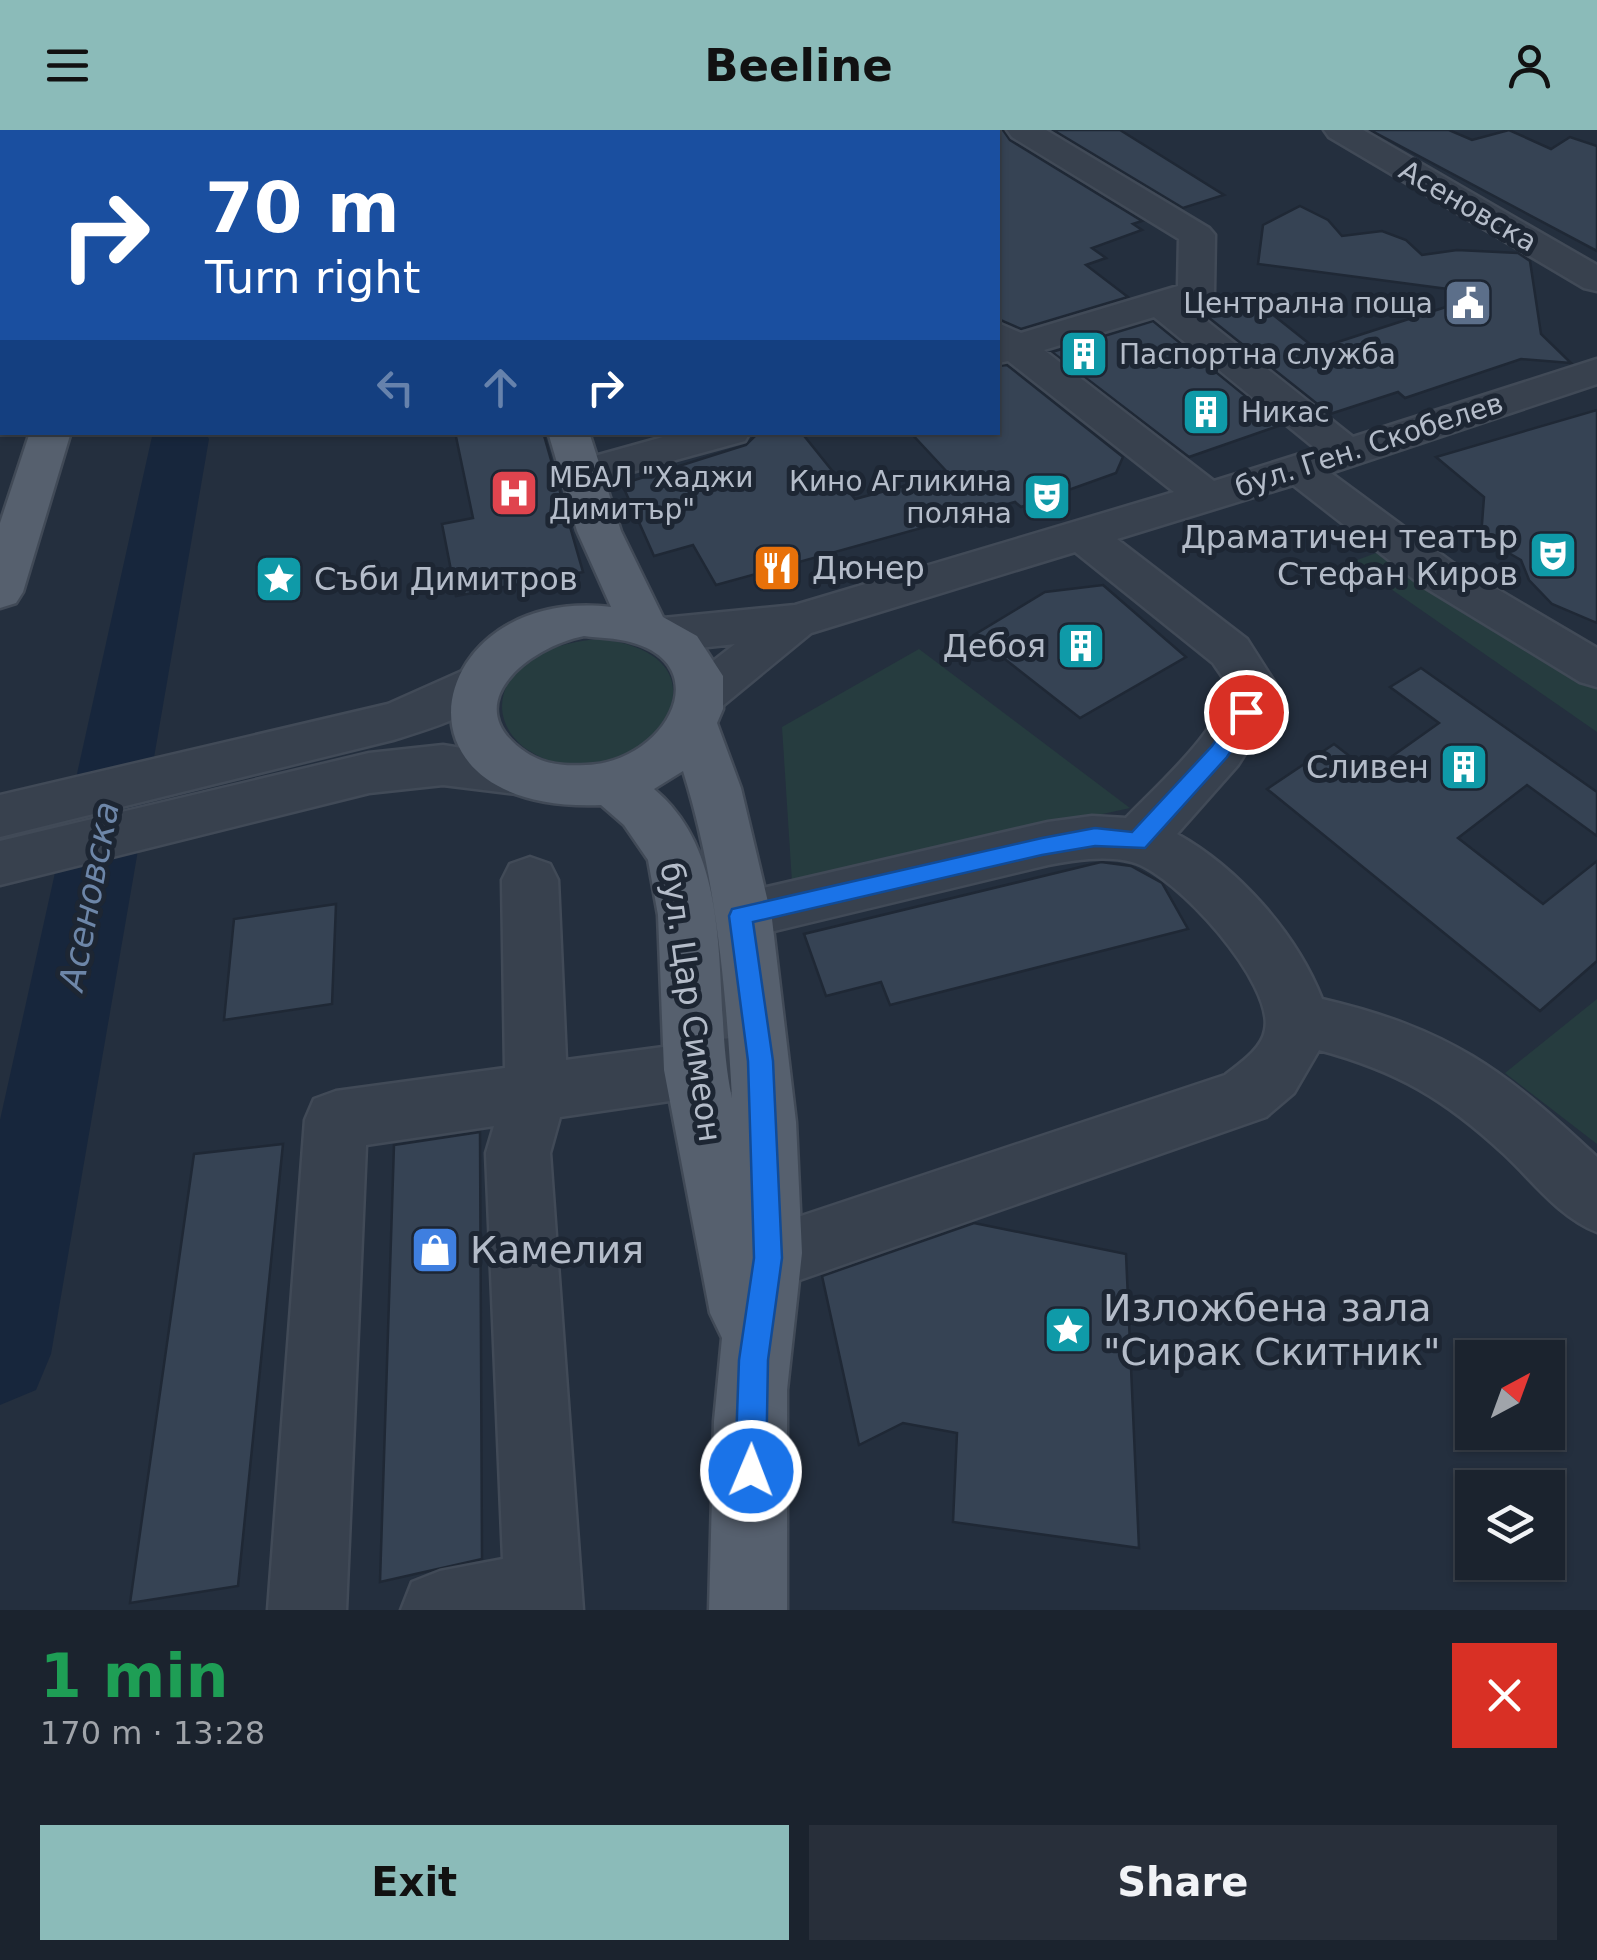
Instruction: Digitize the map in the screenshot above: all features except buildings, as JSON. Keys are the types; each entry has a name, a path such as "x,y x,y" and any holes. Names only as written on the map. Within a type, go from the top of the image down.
{"main road":[{"path":"0,592 50,435"},
{"path":"569,435 598,531 654,631"},
{"path":"563,624 589,578 598,531"},
{"path":"605,620 654,631 688,655 696,668 699,712 675,752 646,771 611,783 562,787 518,774 496,760 478,733 473,702 480,681 504,652 542,630 563,624 605,620"},
{"name":"бул. Цар Симеон","path":"699,712 741,916 761,1061 768,1258 753,1360 748,1610"},
{"name":"бул. Цар Симеон","path":"611,783 643,810 674,855 686,915 695,1070 753,1360"}],"street":[{"path":"1003,345 1196,292 1198,235 1023,130"},
{"name":"Асеновска","path":"1340,130 1597,280"},
{"path":"1159,302 1347,453"},
{"path":"1003,345 1207,497"},
{"name":"бул. Ген. Скобелев","path":"654,631 796,621 1300,468 1597,371"},
{"path":"581,473 719,435"},
{"path":"1300,468 1437,574 1597,670"},
{"path":"1082,535 1230,651 1250,683 1246,712 1220,751 1137,842"},
{"name":"бул. Ген. Скобелев","path":"699,712 796,621"},
{"path":"0,863 64,824 267,774 428,709 480,681"},
{"path":"267,774 476,767 518,774"},
{"path":"0,816 64,824"},
{"path":"741,916 1042,846 1095,837 1137,842 1172,858 1206,884 1288,987 1299,1019 1291,1051 1270,1078 1244,1098 768,1258"},
{"path":"440,1610 543,1600 518,1153 536,1092 530,880"},
{"path":"1299,1019 1398,1046 1432,1063 1478,1093 1597,1201"},
{"path":"307,1610 336,1120 761,1061"}],"green space":[{"path":"1384,550 1597,683 1597,732 1352,562"},
{"path":"601,639 647,652 669,674 672,700 660,727 635,749 603,763 566,765 528,750 509,731 504,719 505,689 513,675 553,648"},
{"path":"919,649 1130,808 792,882 782,727"},
{"path":"1597,999 1597,1144 1505,1073"}],"waterway":[{"name":"Асеновска","path":"0,1354 179,439"}],"place":[{"name":"Централна поща","path":"1468,303"},
{"name":"Паспортна служба","path":"1084,354"},
{"name":"Никас","path":"1206,412"},
{"name":"МБАЛ \"Хаджи Димитър\"","path":"514,493"},
{"name":"Кино Агликина поляна","path":"1047,497"},
{"name":"Драматичен театър Стефан Киров","path":"1553,555"},
{"name":"Дюнер","path":"777,568"},
{"name":"Съби Димитров","path":"279,579"},
{"name":"Дебоя","path":"1081,646"},
{"name":"Сливен","path":"1464,767"},
{"name":"Камелия","path":"435,1250"},
{"name":"Изложбена зала \"Сирак Скитник\"","path":"1068,1330"}],"route":[{"path":"751,1471 753,1360 768,1258 761,1061 741,916 1042,846 1095,837 1137,842 1220,751 1246,712"}]}
